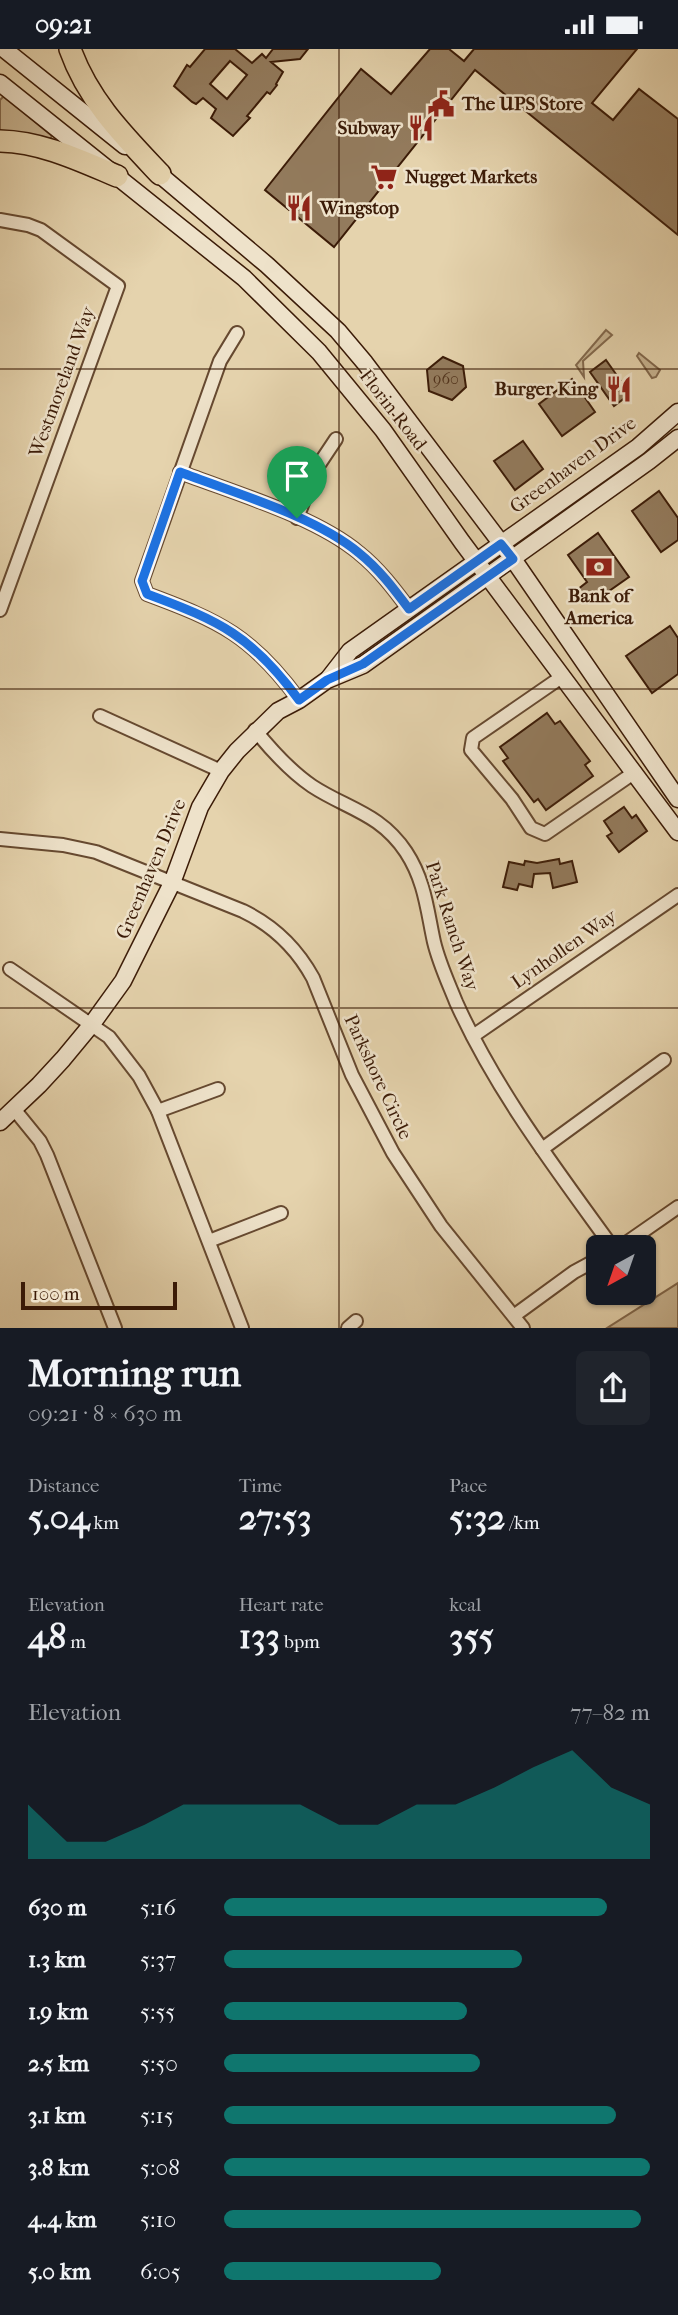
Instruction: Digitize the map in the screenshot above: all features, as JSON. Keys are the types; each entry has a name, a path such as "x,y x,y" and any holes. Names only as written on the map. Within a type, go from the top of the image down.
{"highway":[{"path":"70,49 77,69 95,101 160,174"},
{"path":"0,141 50,149 117,176"}],"main road":[{"name":"Florin Road","path":"4,49 160,174 267,265 338,331 513,559 678,799"},
{"name":"Florin Road","path":"0,83 244,278 319,352 383,430 487,576 678,832"},
{"name":"Greenhaven Drive","path":"327,680 350,651 638,447 678,412"},
{"path":"639,468 657,446 678,427"},
{"name":"Greenhaven Drive","path":"0,1122 39,1086 92,1024 123,981 172,883 200,807 221,771 256,730 278,711 327,680 363,664 513,559 678,438"}],"street":[{"name":"Westmoreland Way","path":"0,220 41,230 118,286 0,610"},
{"path":"237,333 220,361 142,581 147,594 202,615 241,638 275,668 299,700"},
{"path":"297,518 316,469 336,439"},
{"path":"180,472 297,518 339,538 359,553 409,609"},
{"path":"563,676 473,738 471,750 512,799 531,828 545,834 635,772"},
{"path":"100,716 221,771"},
{"name":"Park Ranch Way","path":"256,730 284,764 301,778 371,817 390,833 406,852 424,889 443,972 473,1036 515,1109 603,1235"},
{"name":"Parkshore Circle","path":"0,839 63,845 96,852 257,918 284,937 296,950 313,978 352,1075 393,1153 441,1226 523,1328"},
{"name":"Lynhollen Way","path":"473,1036 678,895"},
{"path":"10,969 109,1037 139,1076 158,1111 242,1328"},
{"path":"542,1149 664,1060"},
{"path":"158,1111 218,1089"},
{"path":"14,1109 40,1141 47,1155 115,1328"},
{"path":"637,1235 678,1207"},
{"path":"209,1241 281,1213"},
{"path":"514,1315 586,1266"}],"shaded area":[{"path":"4,96 52,136 48,142 0,137 0,100"},
{"path":"606,330 612,335 583,361 584,377 576,365"},
{"path":"639,353 660,370 656,377 652,378 637,356"},
{"path":"678,1283 678,1328 607,1328 643,1305 656,1305 656,1297"}],"building":[{"path":"205,49 235,49 252,63 262,54 266,58 273,49 308,49 300,59 271,62 283,72 277,85 270,94 267,92 247,116 250,118 233,136 211,118 216,109 203,98 196,104 192,102 174,86 187,65 190,67","holes":["230,61 247,75 227,99 210,84"]},
{"path":"430,49 449,49 464,61 474,49 637,49 592,103 613,120 639,89 678,119 678,235 475,70 334,247 265,190 361,69 391,94"},
{"path":"443,357 463,366 466,387 452,400 429,391 427,370"},
{"path":"606,360 630,394 614,406 590,372"},
{"path":"572,379 595,412 562,436 539,404"},
{"path":"523,441 543,469 515,490 494,461"},
{"path":"659,491 678,518 678,540 661,552 632,511"},
{"name":"Bank of America","path":"598,533 629,577 587,603 577,590 587,582 568,555"},
{"path":"670,626 678,638 678,674 652,693 626,656"},
{"path":"547,713 555,724 560,721 590,761 585,765 593,776 546,810 538,799 534,802 503,761 508,758 500,747"},
{"path":"624,807 632,818 636,815 647,831 619,852 607,836 612,833 604,821"},
{"path":"559,859 560,864 572,861 577,882 553,888 550,873 534,874 532,887 519,884 517,890 503,887 509,862 524,865 525,861 537,863"}],"place":[{"name":"The UPS Store","path":"441,104"},
{"name":"Subway","path":"421,128"},
{"name":"Nugget Markets","path":"384,177"},
{"name":"Wingstop","path":"299,208"},
{"name":"Burger King","path":"619,389"},
{"name":"Bank of America","path":"599,567"}],"route":[{"path":"180,472 297,518 339,538 359,553 409,609 501,544 513,559 363,664 327,680 299,700 275,668 241,638 202,615 147,594 142,581 180,472"}]}
